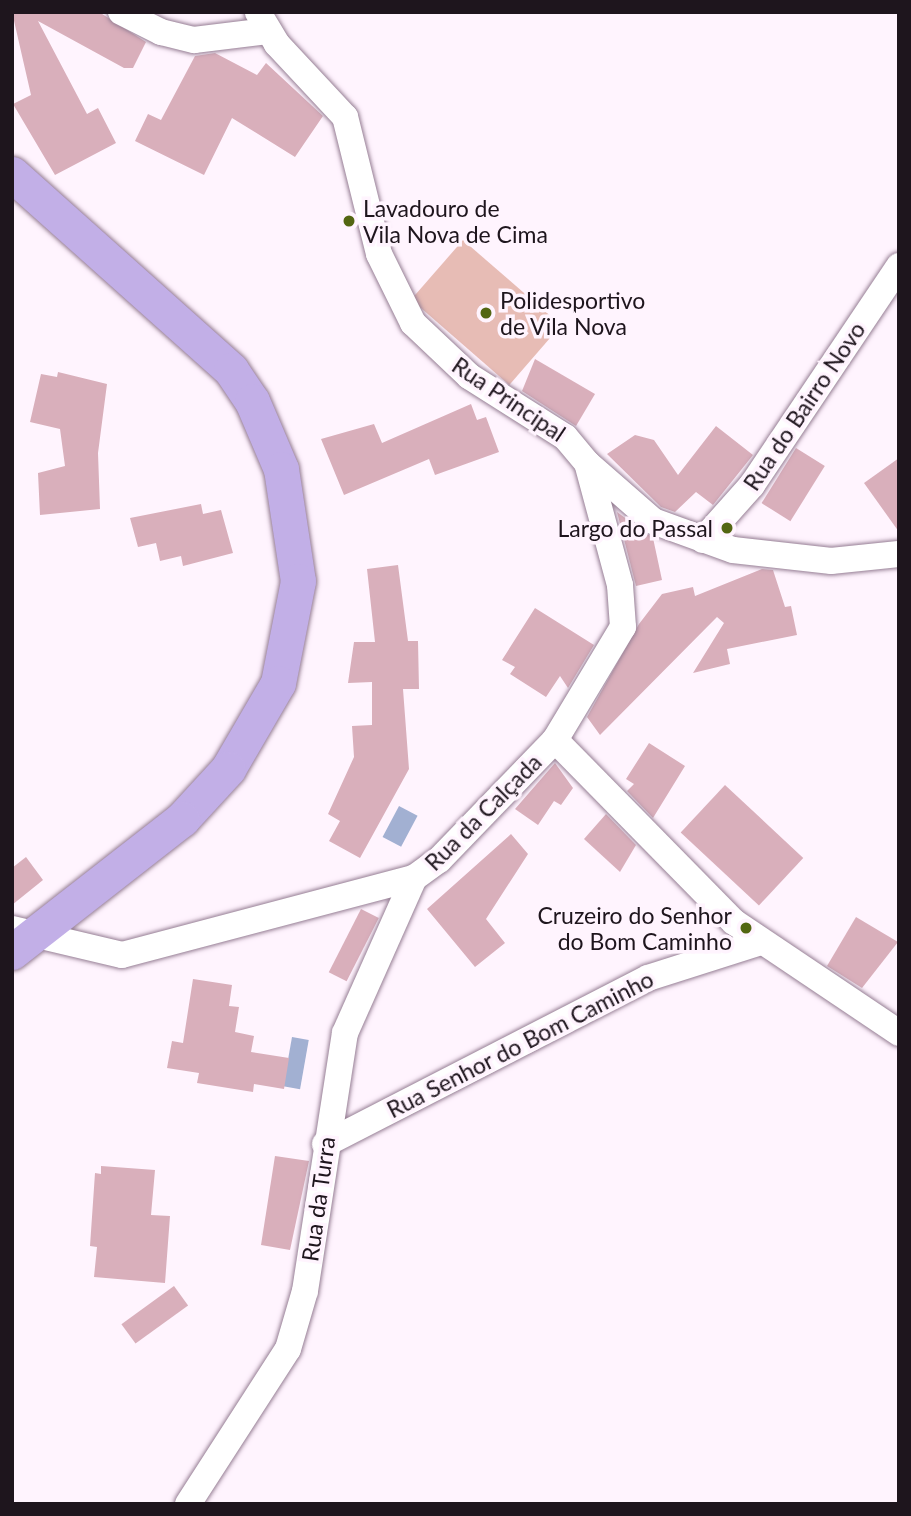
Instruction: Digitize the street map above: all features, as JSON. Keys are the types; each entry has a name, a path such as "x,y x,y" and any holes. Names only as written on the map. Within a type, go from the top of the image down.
{"main road":[{"path":"12,174 231,370 252,401 281,468 298,581 278,683 228,769 181,819 20,939"}],"street":[{"path":"121,12 161,32 194,40 262,22"},
{"name":"Rua Principal","path":"262,22 345,117 379,254 413,323 469,376 565,437 587,463 644,516 702,540 802,560 899,554"},
{"name":"Rua do Bairro Novo","path":"702,540 752,485 899,266"},
{"name":"Rua da Calçada","path":"20,939 102,954 132,954 414,878 439,860 555,740 623,627 620,584 587,463"},
{"path":"555,740 758,943 899,1033"},
{"name":"Rua da Turra","path":"188,1504 288,1349 305,1292 325,1144 351,1012 414,878"},
{"name":"Rua Senhor do Bom Caminho","path":"325,1144 648,978 758,943"}],"shaded area":[{"name":"Polidesportivo de Vila Nova","path":"463,240 561,325 509,385 411,300"}],"water":[{"path":"399,806 418,816 401,847 383,837"},
{"path":"292,1037 309,1040 300,1089 283,1086"}],"building":[{"path":"12,12 99,12 146,42 133,68 124,68 38,21 87,114 98,108 116,143 55,175 13,104 31,95"},
{"path":"215,53 257,75 266,63 323,116 295,157 232,118 204,175 135,141 148,114 161,120 195,56"},
{"path":"535,359 595,394 576,426 522,391"},
{"path":"58,372 107,384 98,453 100,509 40,515 38,473 65,466 60,429 30,422 41,374 57,377"},
{"path":"471,404 477,420 486,417 499,452 435,475 429,459 344,495 321,439 374,424 382,443"},
{"path":"716,426 753,455 713,505 696,492 675,512 661,507 607,454 635,435 654,440 678,475"},
{"path":"796,448 825,466 790,521 762,503"},
{"path":"899,458 899,532 864,483"},
{"path":"201,504 203,514 221,510 233,553 183,566 181,556 160,561 156,543 138,547 130,518"},
{"path":"617,512 653,538 662,580 636,586"},
{"path":"398,565 408,641 418,641 419,689 403,689 409,769 360,858 329,841 340,821 328,814 354,757 352,726 372,725 372,682 348,683 354,642 375,642 367,569"},
{"path":"762,569 773,570 785,607 791,606 797,635 727,649 730,664 693,673 724,623 717,617 600,735 587,717 639,624 662,594 693,587 695,596"},
{"path":"535,608 594,645 568,688 560,676 546,697 510,674 515,667 502,660"},
{"path":"649,743 685,766 653,818 627,791 634,784 626,779"},
{"path":"555,763 573,788 561,805 554,801 538,825 515,809"},
{"path":"725,785 803,858 759,906 681,833"},
{"path":"606,814 636,845 620,872 584,839"},
{"path":"511,834 528,854 486,919 505,943 475,967 427,909"},
{"path":"26,857 43,880 12,905 12,868"},
{"path":"361,909 379,918 347,981 329,972"},
{"path":"856,917 898,942 862,988 827,966"},
{"path":"193,979 232,985 229,1006 239,1007 235,1032 254,1036 251,1052 289,1058 284,1089 254,1084 253,1092 197,1083 199,1073 167,1068 172,1041 183,1043"},
{"path":"275,1156 309,1161 290,1250 261,1245"},
{"path":"101,1166 155,1170 151,1215 170,1216 165,1283 94,1277 97,1247 90,1246 95,1173 101,1174"},
{"path":"174,1286 188,1305 136,1344 121,1324"}],"place":[{"name":"Lavadouro de Vila Nova de Cima","path":"349,221"},
{"name":"Polidesportivo de Vila Nova","path":"486,313"},
{"name":"Largo do Passal","path":"727,528"},
{"name":"Cruzeiro do Senhor do Bom Caminho","path":"746,928"}]}
